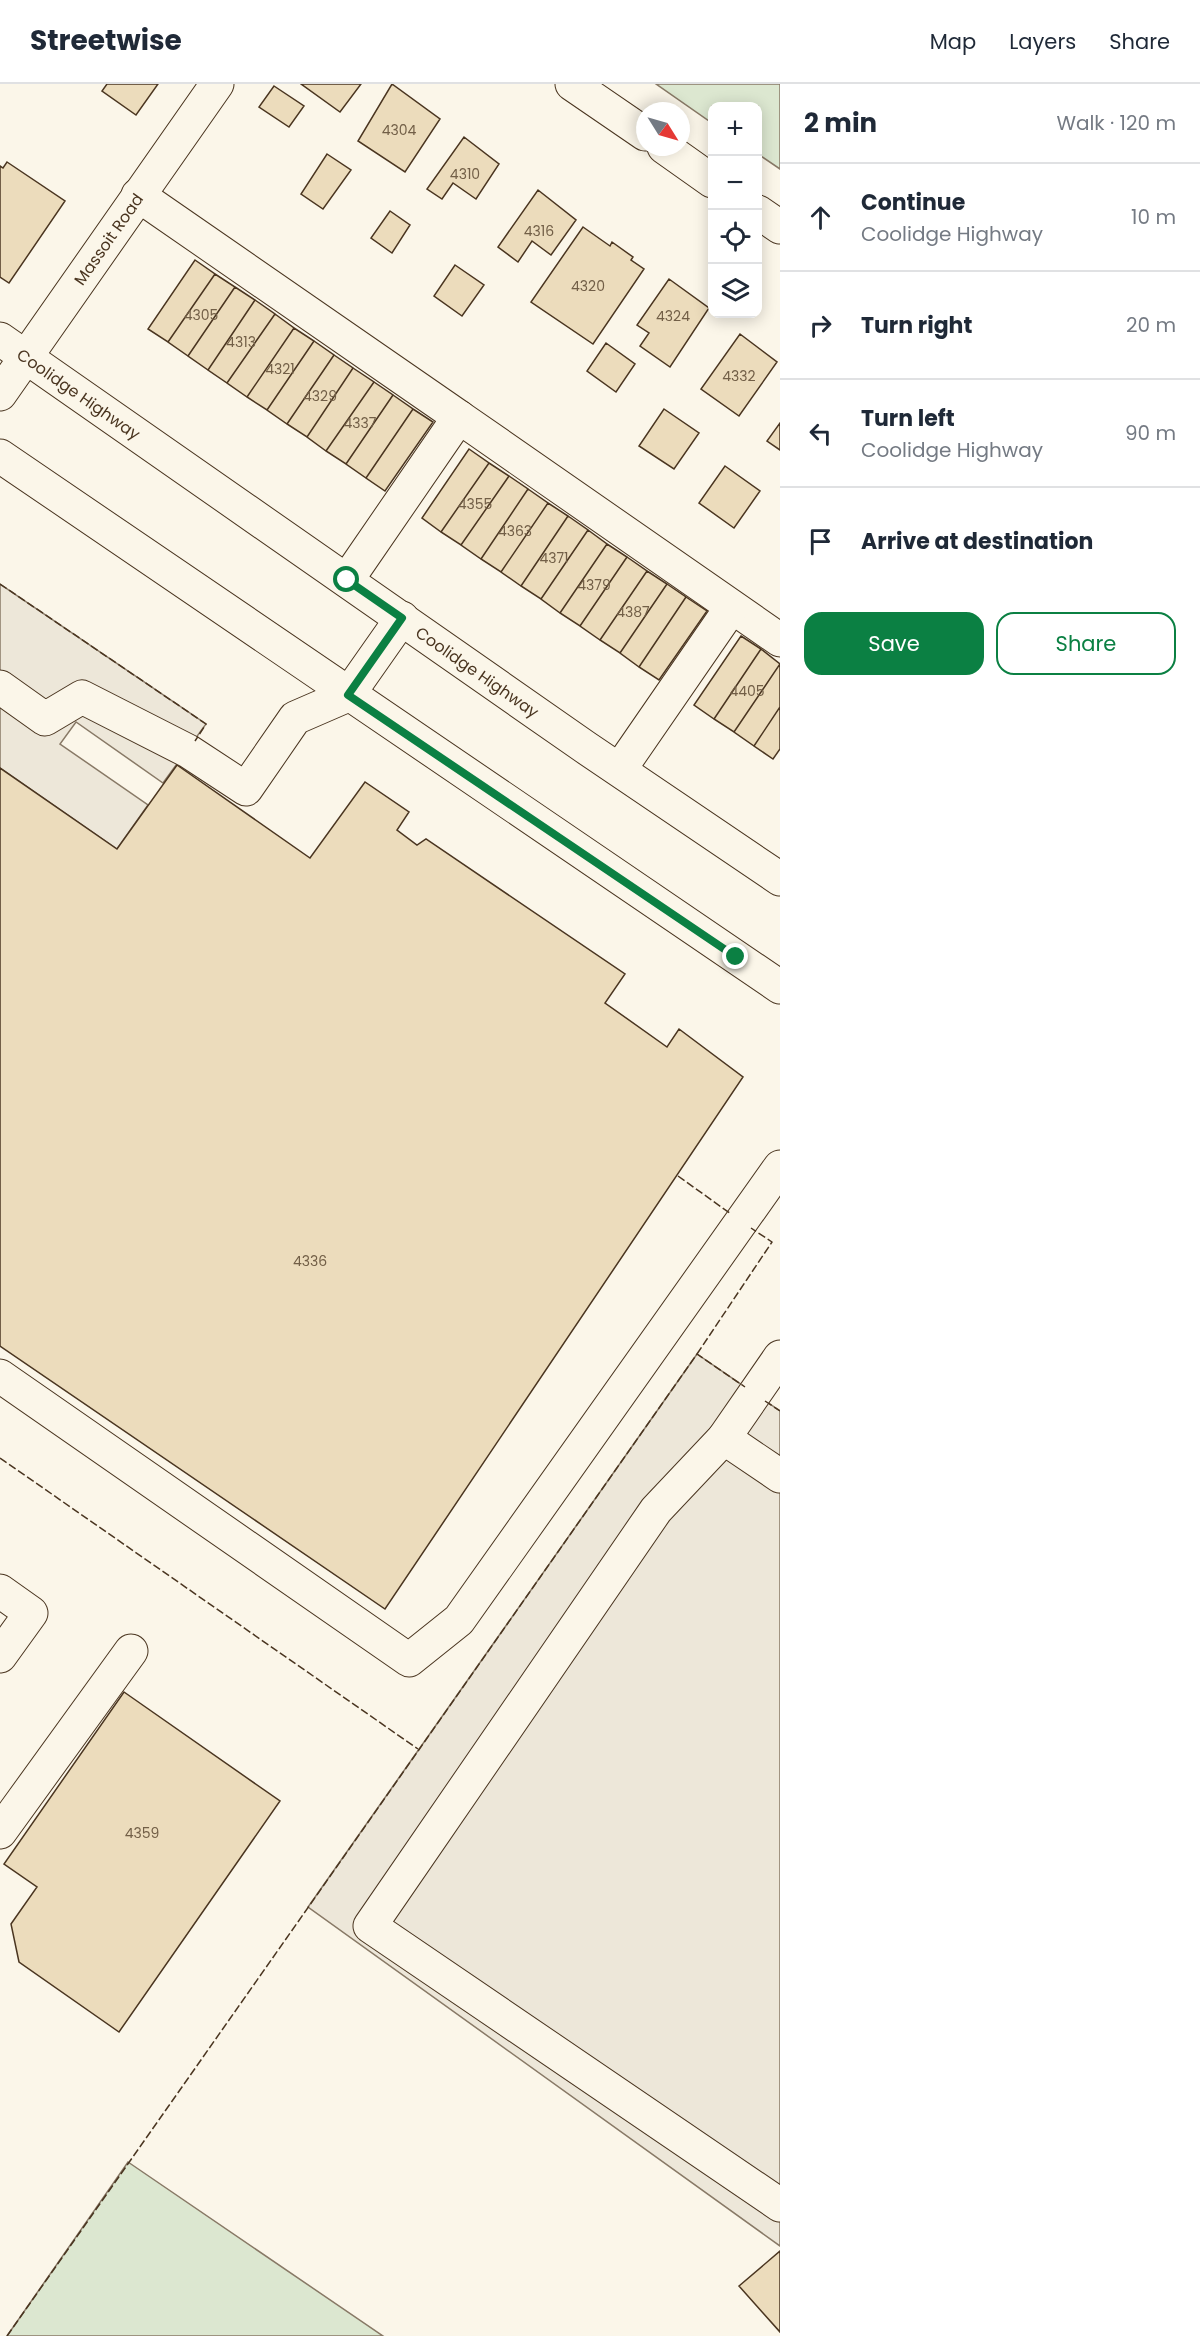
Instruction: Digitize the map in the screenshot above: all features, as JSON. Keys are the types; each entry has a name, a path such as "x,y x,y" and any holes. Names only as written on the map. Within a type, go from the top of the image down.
{"main road":[{"name":"Massoit Road","path":"0,394 218,84"},
{"path":"572,84 636,128"},
{"path":"677,156 708,178"},
{"path":"138,195 780,640"},
{"path":"762,215 780,227"},
{"name":"Coolidge Highway","path":"0,339 780,879"},
{"path":"347,580 459,417"},
{"path":"0,456 780,987"},
{"path":"620,770 731,608"},
{"path":"0,687 45,719 82,697 188,752 246,789 295,718 348,695 402,618"},
{"path":"0,1376 409,1660 459,1620 780,1167"},
{"path":"779,2201 370,1926 656,1510 724,1438 780,1357"},
{"path":"724,1438 780,1476"},
{"path":"0,1591 31,1613 0,1656"},
{"path":"0,1832 131,1651"}],"green space":[{"path":"656,84 780,84 780,169 762,157 762,102 708,102 708,120 690,108 690,102 682,102"},
{"path":"128,2162 383,2336 7,2336"}],"shaded area":[{"path":"0,584 206,724 163,783 76,722 60,744 148,805 117,849 0,768"},
{"path":"697,1354 780,1411 780,2246 308,1907"}],"building":[{"path":"107,84 158,84 136,115 102,91"},
{"path":"301,84 361,84 340,112"},
{"path":"392,84 440,119 405,172 358,141"},
{"path":"274,86 304,106 289,127 259,107"},
{"path":"464,137 499,164 476,199 453,183 442,199 427,189"},
{"path":"327,154 351,170 323,209 301,194"},
{"path":"7,162 65,201 9,283 0,277 0,166 3,168"},
{"path":"538,190 576,220 551,255 532,241 518,262 498,247"},
{"path":"390,211 410,225 392,253 371,238"},
{"path":"583,227 610,246 612,242 633,257 631,260 644,269 593,344 531,302"},
{"path":"195,260 215,274 168,342 148,329"},
{"path":"455,265 484,285 462,316 434,296"},
{"path":"215,274 235,287 188,356 168,342"},
{"path":"669,279 708,307 670,367 640,346 649,333 637,325"},
{"path":"235,287 255,300 208,370 188,356"},
{"path":"255,300 275,314 227,383 208,370"},
{"path":"275,314 294,328 247,397 227,383"},
{"path":"294,328 314,341 267,410 247,397"},
{"path":"740,334 777,362 739,416 701,389"},
{"path":"314,341 334,355 287,424 267,410"},
{"path":"606,343 635,364 616,392 587,371"},
{"path":"334,355 353,368 307,437 287,424"},
{"path":"353,368 374,382 326,451 307,437"},
{"path":"374,382 393,395 346,464 326,451"},
{"path":"393,395 413,409 366,478 346,464"},
{"path":"413,409 433,422 385,491 366,478"},
{"path":"664,409 699,433 674,469 639,446"},
{"path":"780,423 780,450 767,441"},
{"path":"469,449 489,463 441,532 422,518"},
{"path":"489,463 509,476 461,545 441,532"},
{"path":"725,466 760,491 734,528 699,503"},
{"path":"509,476 528,489 481,559 461,545"},
{"path":"528,489 548,503 501,572 481,559"},
{"path":"548,503 568,516 521,586 501,572"},
{"path":"568,516 588,530 541,599 521,586"},
{"path":"588,530 607,544 560,613 541,599"},
{"path":"607,544 627,557 580,626 560,613"},
{"path":"627,557 647,571 600,640 580,626"},
{"path":"647,571 667,584 620,653 600,640"},
{"path":"667,584 686,597 639,667 620,653"},
{"path":"686,597 707,611 659,680 639,667"},
{"path":"741,636 761,649 714,719 694,705"},
{"path":"761,649 780,664 734,732 714,719"},
{"path":"780,664 780,707 754,746 734,732"},
{"path":"780,707 780,749 773,759 754,746"},
{"path":"177,765 310,858 365,782 409,812 397,830 417,845 426,839 625,974 605,1003 667,1047 679,1029 743,1077 385,1609 0,1346 0,768 117,849"},
{"path":"124,1692 280,1801 119,2032 19,1962 11,1924 37,1887 4,1864"},
{"path":"780,2251 780,2332 739,2286"}],"fence":[{"path":"0,584 206,724 195,741"},
{"path":"678,1176 731,1214"},
{"path":"697,1354 772,1242 751,1228"},
{"path":"7,2336 697,1354 745,1387"},
{"path":"765,1401 780,1411"},
{"path":"0,1458 418,1749"}],"route":[{"path":"347,580 402,618 348,695 736,957"}]}
